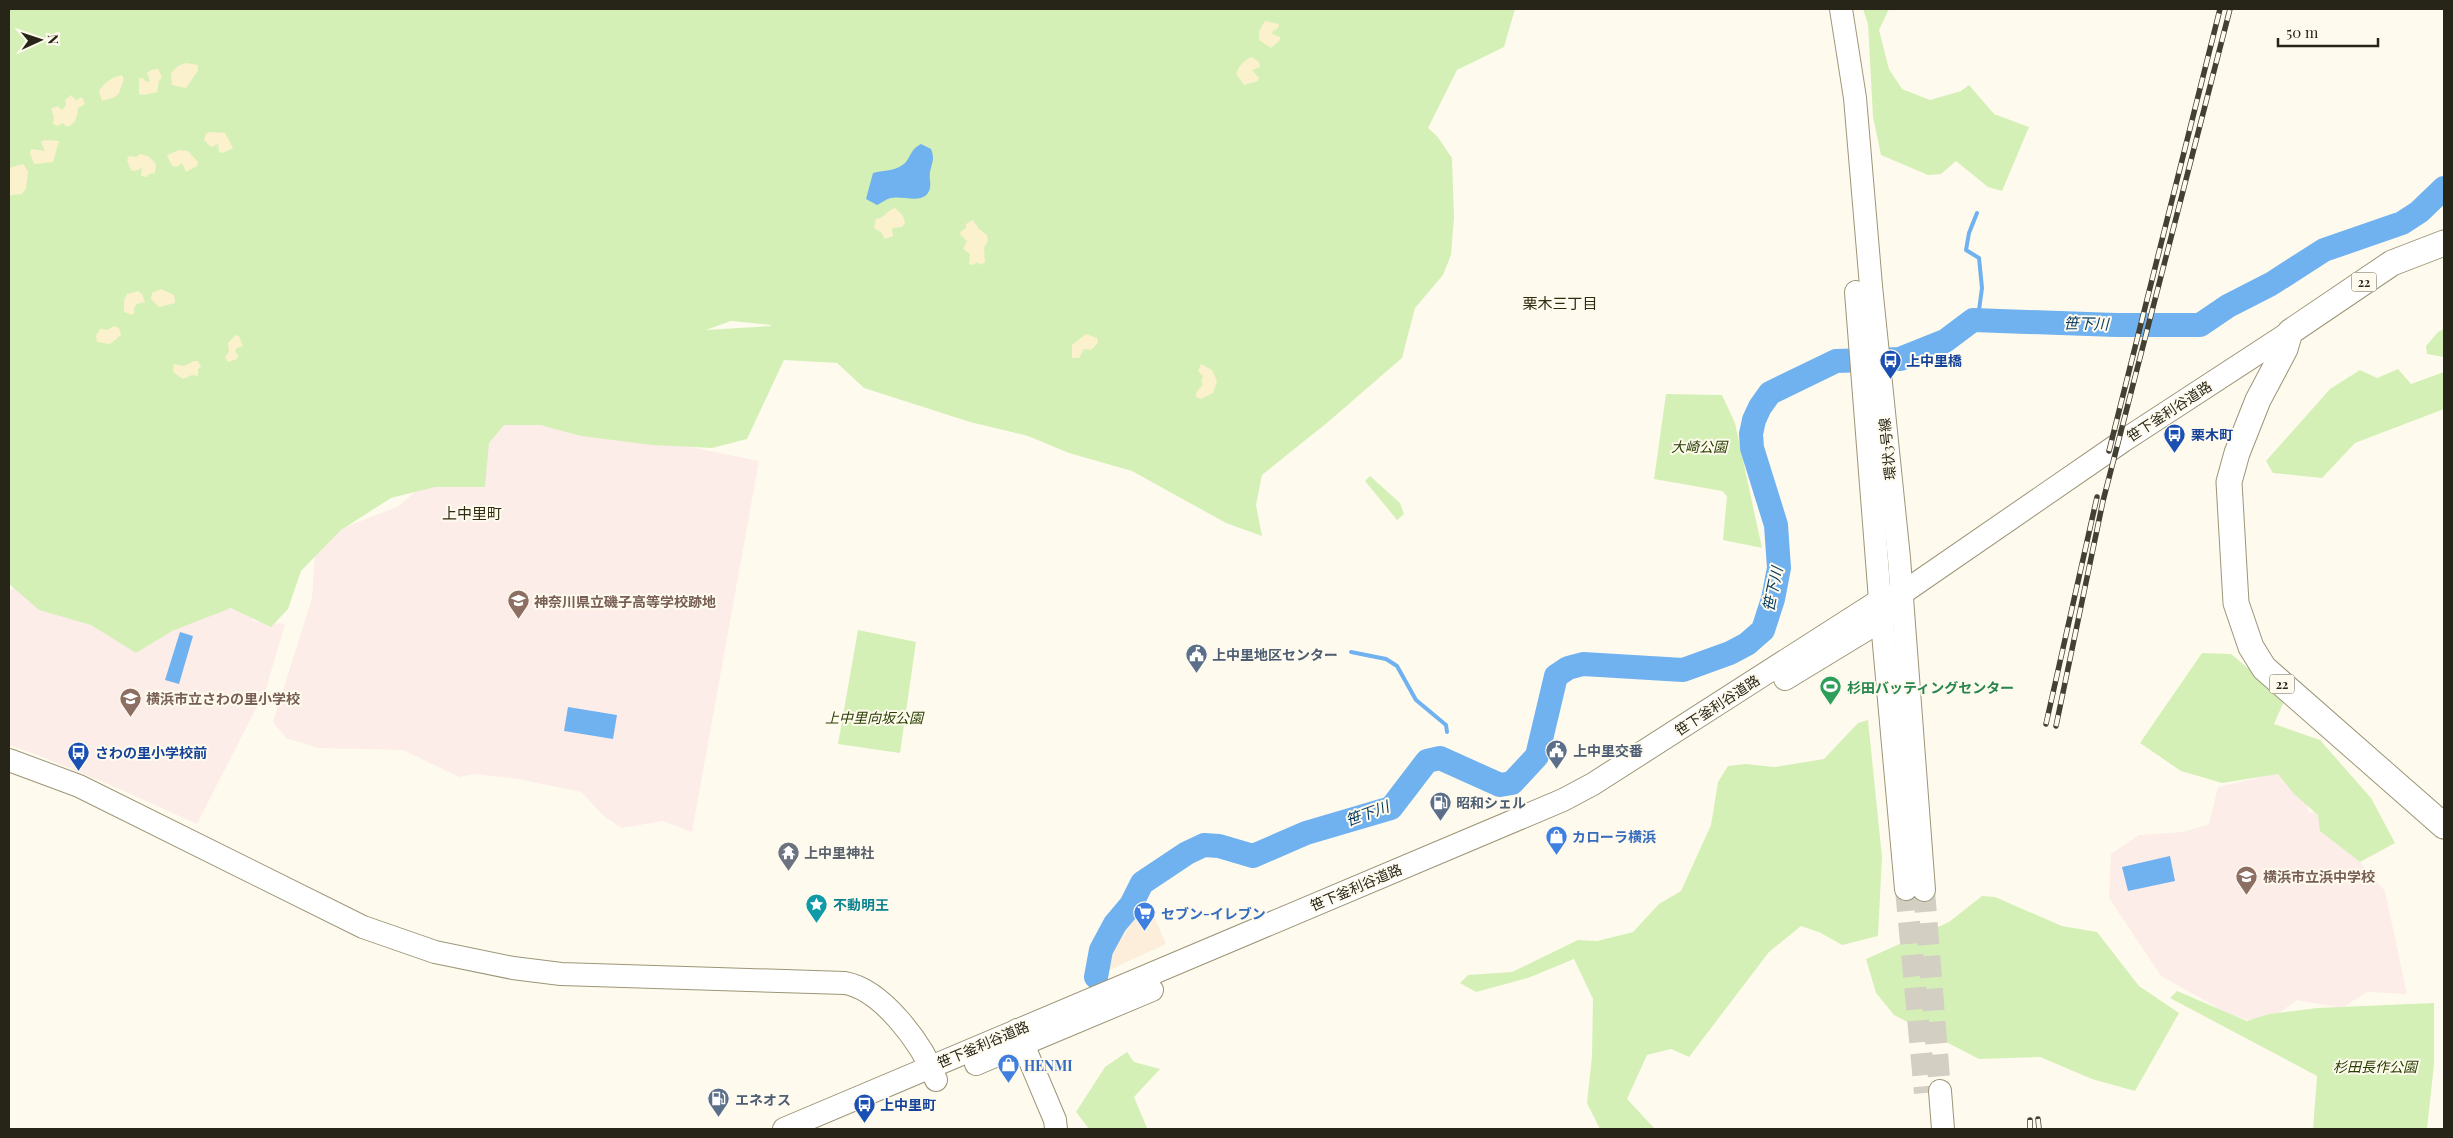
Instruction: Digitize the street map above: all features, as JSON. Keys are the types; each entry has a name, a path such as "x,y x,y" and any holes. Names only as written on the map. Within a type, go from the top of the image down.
{"main road":[{"name":"笹下釜利谷道路","path":"2290,332 2392,263 2444,243"},
{"name":"22","path":"2290,332 2285,349 2258,400 2237,453 2229,482 2235,587 2241,620 2251,646 2264,668 2444,826"}],"street":[{"name":"環状3号線","path":"1826,9 1834,43 1872,381 1901,594 1915,889 1881,610 1872,381"},
{"name":"環状3号線","path":"1841,9 1855,98 1868,342"},
{"name":"笹下釜利谷道路","path":"784,1129 934,1073 1568,813 1601,795 1881,610 1901,594 2123,441 2290,332"},
{"path":"9,760 79,786 363,927 435,952 512,968 561,974 845,983 857,985 880,1000 934,1073"},
{"path":"1020,1037 1056,1129"},
{"name":"笹下釜利谷道路","path":"822,1129 934,1073"},
{"path":"1927,1129 1932,1092 1943,1129"}],"shaded area":[{"name":"神奈川県立磯子高等学校跡地","path":"514,411 759,461 692,832 663,821 622,828 605,817 581,792 518,779 475,774 459,777 403,750 318,748 286,738 273,722 312,598 315,553 319,537 397,507"},
{"name":"横浜市立さわの里小学校","path":"25,583 190,620 249,603 253,621 285,624 266,689 197,824 117,788 9,745 9,590"},
{"name":"横浜市立浜中学校","path":"2298,768 2309,813 2335,807 2344,844 2385,891 2407,994 2367,992 2342,1008 2297,1000 2263,1025 2227,1013 2161,976 2109,898 2111,854 2139,835 2183,832 2209,824 2218,787"},
{"path":"1150,907 1166,944 1107,971 1106,964 1113,943 1135,911"}],"green space":[{"path":"9,9 1515,9 1504,47 1457,70 1428,128 1437,136 1452,158 1454,218 1451,255 1443,275 1415,308 1402,358 1328,422 1262,475 1256,505 1262,536 1226,523 1132,471 1069,453 1028,436 970,422 864,388 837,363 784,360 747,439 712,448 652,445 581,436 540,425 504,425 489,443 485,487 435,487 391,498 341,530 301,571 288,609 271,627 231,608 172,631 136,653 91,625 39,610 9,584","holes":["731,321 771,326 706,330"]},
{"path":"1863,9 1889,9 1879,30 1889,69 1902,89 1930,100 1961,91 1969,85 1994,114 2029,127 2002,191 1988,187 1956,161 1941,174 1928,175 1881,155 1873,117 1868,24"},
{"path":"2444,329 2444,357 2427,354 2426,346 2438,332"},
{"path":"2398,369 2411,384 2444,372 2444,409 2355,443 2322,478 2273,473 2266,461 2330,389 2360,370 2377,378"},
{"name":"大崎公園","path":"1666,394 1722,395 1735,423 1762,548 1723,540 1727,496 1722,491 1654,479"},
{"path":"1370,476 1400,503 1404,514 1397,520 1365,481"},
{"name":"上中里向坂公園","path":"858,630 916,642 900,753 838,744"},
{"path":"2202,653 2231,654 2285,699 2274,724 2320,740 2371,798 2395,843 2360,862 2320,831 2318,815 2294,794 2278,774 2222,783 2181,771 2140,743"},
{"path":"1868,720 1882,857 1878,936 1842,945 1821,933 1801,926 1769,952 1689,1057 1671,1049 1647,1055 1627,1099 1655,1129 1600,1129 1587,1103 1592,1056 1593,999 1574,959 1528,978 1476,992 1460,983 1468,975 1512,972 1578,940 1597,941 1633,932 1659,904 1681,891 1711,825 1718,782 1728,766 1745,764 1775,767 1824,759 1858,723"},
{"path":"1982,896 1995,897 2062,926 2097,932 2139,986 2179,1013 2135,1091 2092,1079 2040,1057 1979,1059 1894,1015 1876,993 1866,959 1949,922"},
{"name":"杉田長作公園","path":"2177,991 2247,1021 2269,1014 2317,1008 2434,1003 2434,1064 2427,1129 2313,1129 2317,1076 2170,998"},
{"path":"1127,1052 1134,1062 1160,1069 1134,1097 1147,1128 1089,1129 1076,1112 1105,1067"}],"sand":[{"path":"1265,21 1279,24 1272,34 1280,37 1280,40 1271,48 1259,40 1259,31"},
{"path":"1252,57 1259,62 1260,67 1252,70 1259,78 1258,81 1244,85 1236,74 1242,64"},
{"path":"186,63 198,65 198,71 186,88 172,85 171,73 178,66"},
{"path":"158,69 162,77 159,81 157,92 144,95 139,94 139,78 143,78 146,82 150,81 147,73"},
{"path":"122,75 123,81 118,94 115,97 102,101 99,91 101,88 112,79"},
{"path":"71,95 76,100 82,97 85,104 78,108 76,120 67,127 63,123 58,126 53,124 54,116 51,109 57,106 62,110 66,105 65,100"},
{"path":"209,132 225,133 233,148 223,153 219,152 218,144 211,147 204,140"},
{"path":"45,140 59,141 53,162 34,164 30,153 31,149 45,151 41,142"},
{"path":"179,150 188,151 198,162 197,166 186,172 182,163 176,167 172,166 167,155"},
{"path":"140,154 148,156 156,164 155,173 149,174 147,177 141,176 142,168 135,171 131,170 127,160 129,156 136,157"},
{"path":"23,164 28,171 26,188 22,194 9,197 9,168"},
{"path":"895,208 903,216 905,223 902,227 892,228 893,236 885,239 881,232 874,228 876,219"},
{"path":"973,220 979,229 987,235 988,241 984,248 985,262 981,265 977,262 973,265 969,264 970,254 963,249 967,241 961,236 960,232 966,228 966,224"},
{"path":"161,289 174,295 175,303 159,307 151,299 152,293"},
{"path":"138,291 142,294 145,302 137,304 132,315 124,312 124,300 127,294"},
{"path":"114,326 119,328 121,335 110,344 97,342 96,336 100,329 107,330"},
{"path":"1086,334 1097,338 1098,343 1091,350 1084,349 1079,358 1072,358 1072,345"},
{"path":"236,335 239,336 243,346 235,351 238,356 237,359 228,362 225,357 229,352 228,343"},
{"path":"198,361 201,367 198,369 198,376 192,375 183,379 173,372 174,364 184,366"},
{"path":"1201,364 1212,370 1217,381 1213,393 1201,399 1196,397 1196,393 1203,384 1201,382 1203,376 1198,371"}],"water":[{"path":"921,144 931,149 933,155 930,188 924,197 914,199 896,197 885,200 877,205 866,199 873,173 902,166 915,148"},
{"path":"180,632 193,636 179,684 165,680"},
{"path":"568,707 617,715 613,739 564,731"},
{"path":"2170,856 2175,881 2128,891 2122,867"}],"waterway":[{"name":"笹下川","path":"1096,977 1101,950 1115,924 1131,905 1142,883 1187,853 1204,845 1219,846 1253,856 1306,833 1391,808 1427,761 1440,758 1500,785 1512,783 1537,756 1556,676 1568,668 1583,664 1683,670 1730,653 1747,644 1763,630 1773,599 1779,568 1776,525 1752,448 1751,434 1754,420 1760,407 1770,393 1836,361 1900,359 1945,341 1973,320 2116,325 2200,325 2228,306 2271,284 2324,250 2402,223 2419,212 2444,188"},
{"path":"1977,213 1969,233 1966,250 1979,258 1982,288 1979,310 1981,320"},
{"path":"1351,652 1386,659 1397,666 1416,700 1446,725 1447,732"},
{"name":"笹下川","path":"1447,760 1448,754"}],"tunnel":[{"path":"1906,889 1925,1093"},
{"path":"1924,890 1939,1078"}],"railway":[{"path":"2109,451 2220,9"},
{"path":"2056,726 2103,501 2230,9"},
{"path":"2046,724 2097,497"},
{"path":"2038,1119 2039,1129"},
{"path":"2030,1120 2030,1129"}],"place":[{"name":"上中里橋","path":"1890,379"},
{"name":"栗木町","path":"2175,453"},
{"name":"神奈川県立磯子高等学校跡地","path":"518,620"},
{"name":"上中里地区センター","path":"1196,673"},
{"name":"杉田バッティングセンター","path":"1831,706"},
{"name":"横浜市立さわの里小学校","path":"130,717"},
{"name":"上中里交番","path":"1557,769"},
{"name":"さわの里小学校前","path":"79,771"},
{"name":"昭和シェル","path":"1440,821"},
{"name":"カローラ横浜","path":"1556,855"},
{"name":"上中里神社","path":"788,871"},
{"name":"横浜市立浜中学校","path":"2247,895"},
{"name":"不動明王","path":"817,923"},
{"name":"セブン-イレブン","path":"1145,932"},
{"name":"HENMI","path":"1008,1084"},
{"name":"エネオス","path":"719,1118"},
{"name":"上中里町","path":"864,1123"}],"district":[{"name":"栗木三丁目","path":"1560,303"},
{"name":"上中里町","path":"472,513"}]}
